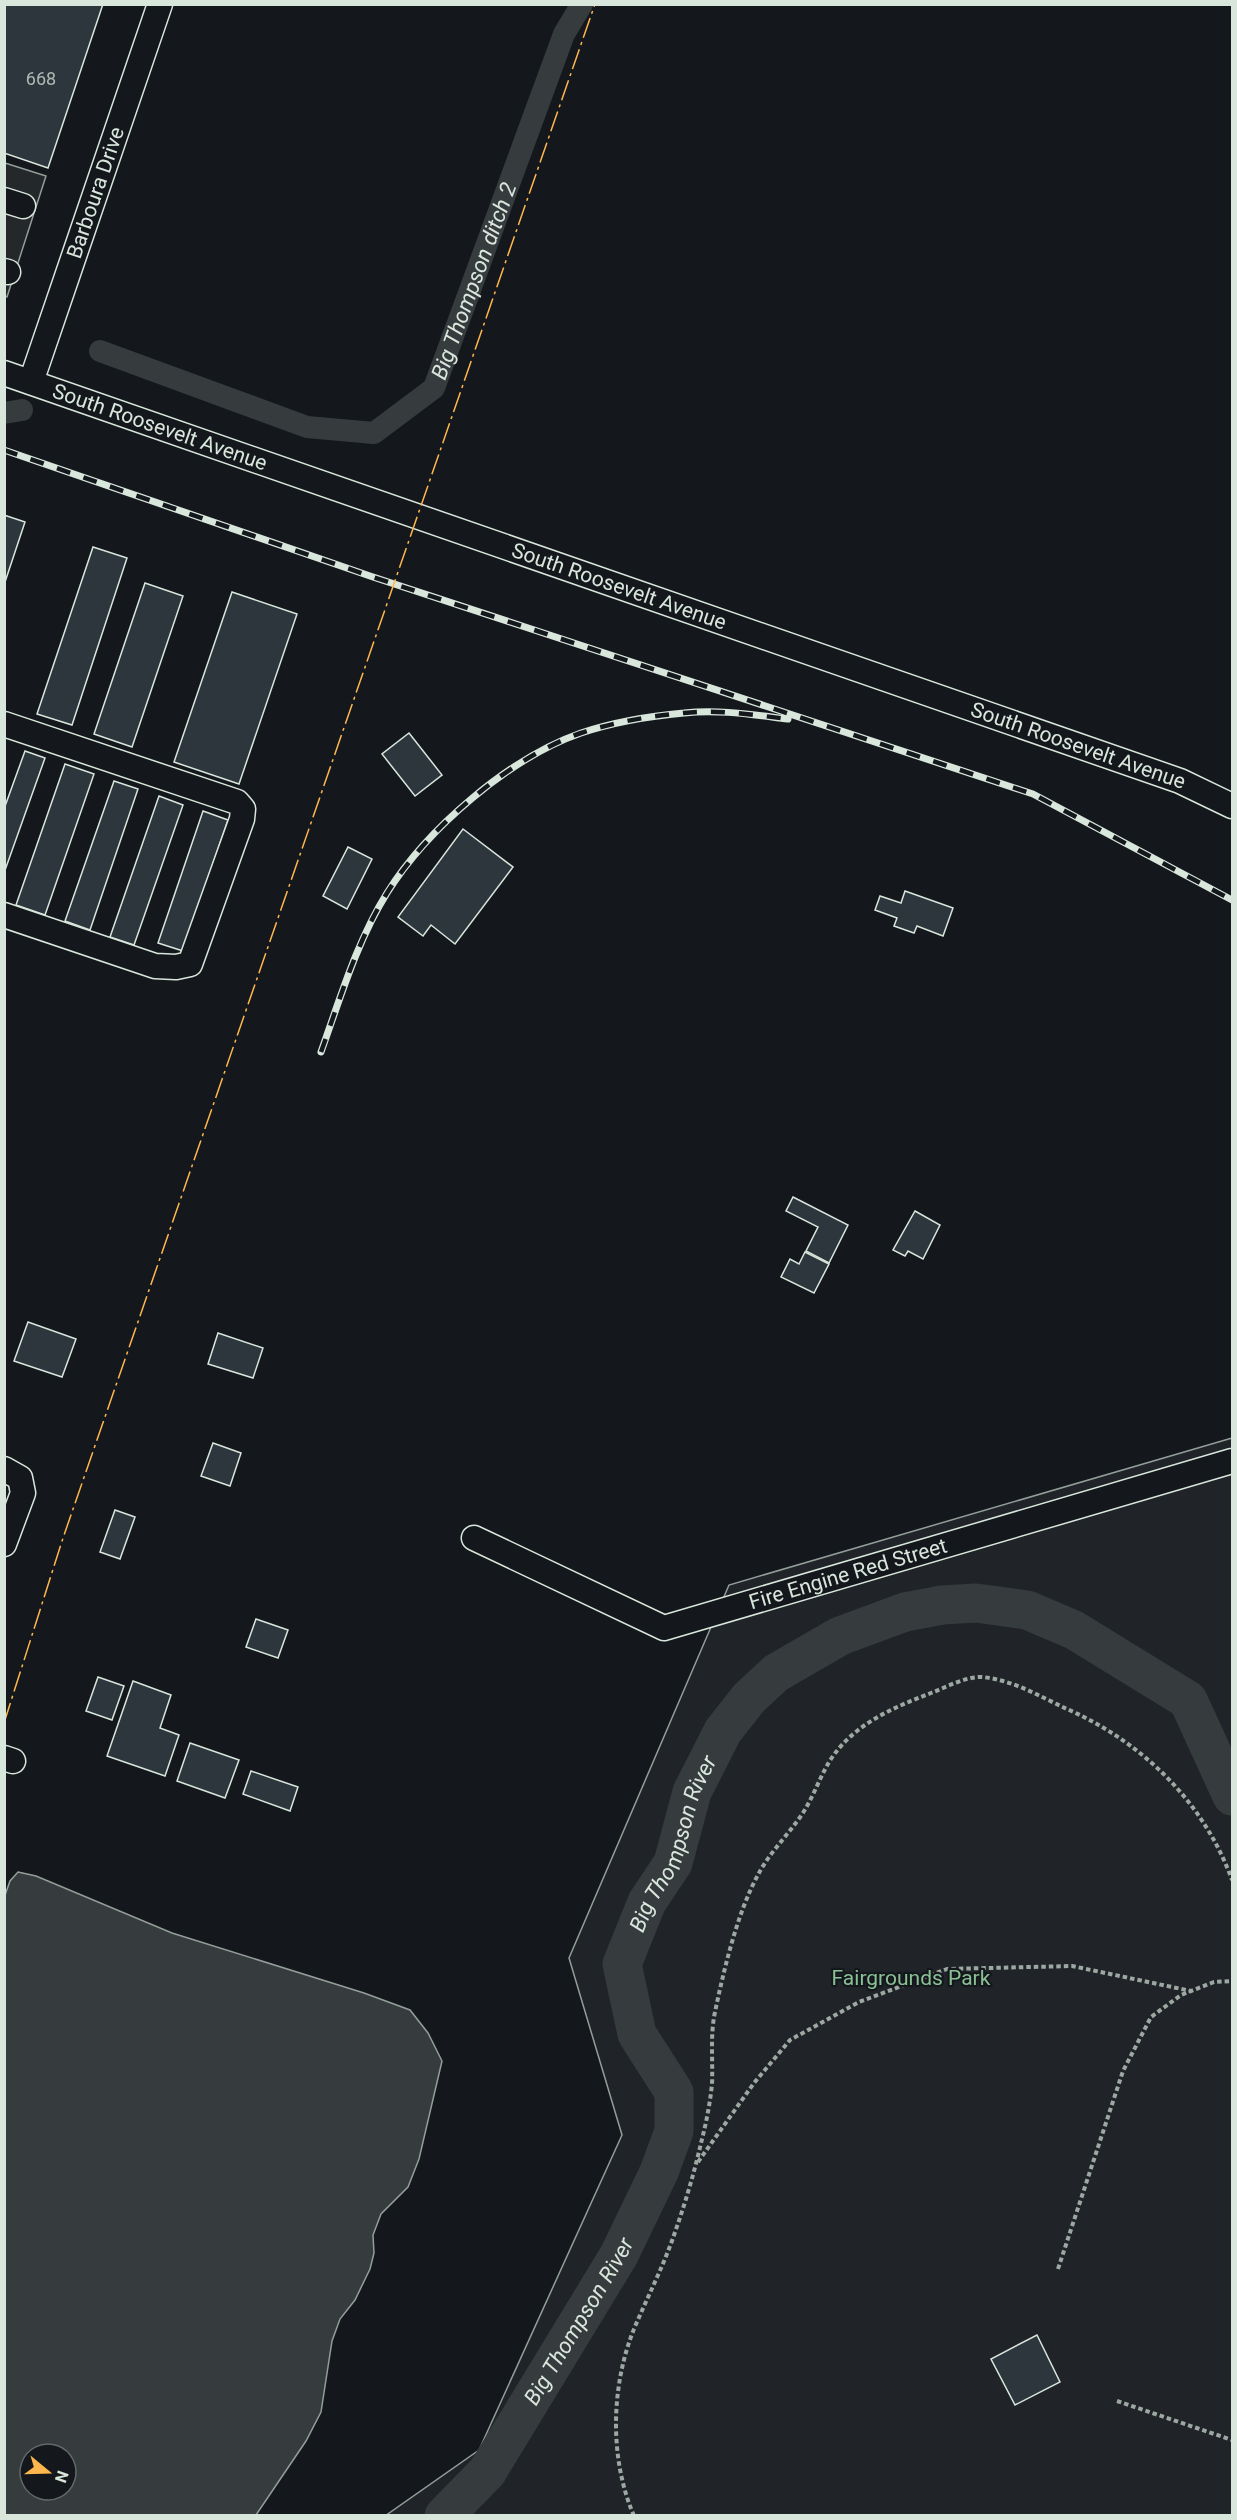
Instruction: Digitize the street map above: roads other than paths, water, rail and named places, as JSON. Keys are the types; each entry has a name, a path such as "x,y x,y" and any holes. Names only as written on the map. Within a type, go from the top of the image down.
{"street":[{"name":"Barboura Drive","path":"31,382 160,4"},
{"name":"South Roosevelt Avenue","path":"4,373 1180,781 1233,806"},
{"path":"4,724 237,802 243,809 242,819 190,964 176,967 155,966 4,915"},
{"name":"Fire Engine Red Street","path":"474,1538 664,1628 1233,1461"},
{"path":"4,1469 20,1478 23,1493 4,1544"}],"waterway":[{"name":"Big Thompson ditch 2","path":"100,351 307,427 374,433 434,388 564,34 582,4"},
{"name":"Big Thompson ditch 2","path":"4,413 22,410"},
{"name":"Big Thompson River","path":"444,2516 487,2472 619,2255 659,2172 674,2131 674,2092 637,2034 622,1964 647,1902 673,1863 692,1792 723,1731 749,1698 776,1673 840,1636 905,1612 942,1605 976,1603 1027,1610 1074,1630 1188,1700 1232,1796"}],"railway":[{"path":"4,450 370,576 1033,794 1232,900"},
{"path":"321,1052 358,950 387,893 404,869 447,821 499,778 554,744 581,733 619,723 697,712 736,713 788,719"}],"park label":[{"name":"Fairgrounds Park","path":"911,1978"}]}
